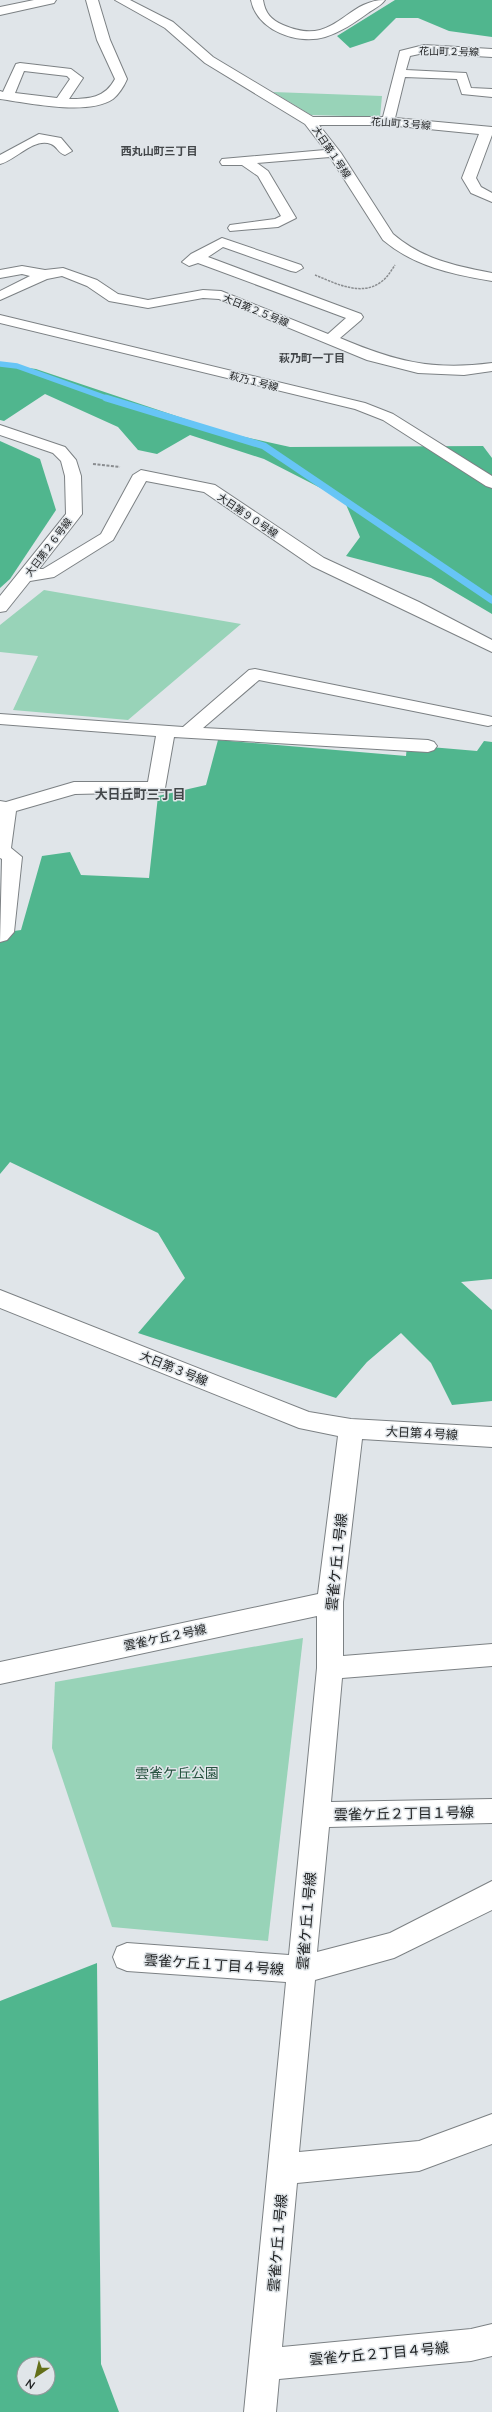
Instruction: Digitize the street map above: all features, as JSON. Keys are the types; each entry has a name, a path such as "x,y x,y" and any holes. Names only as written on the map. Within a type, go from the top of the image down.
{"street":[{"path":"0,11 50,0"},
{"path":"61,102 77,78 71,73 20,67 4,95 61,102 74,103 104,98 116,90 121,80 101,38 100,24 92,0"},
{"name":"大日第１号線","path":"121,0 170,25 204,57 310,121 334,153 388,237 406,252 416,259 442,267 492,278"},
{"path":"257,0 258,10 265,20 292,34 315,37 330,32 379,0"},
{"name":"花山町２号線","path":"388,121 404,54 411,51 424,49 492,52"},
{"path":"400,73 462,76 466,90 492,92"},
{"name":"花山町３号線","path":"310,121 388,121 490,129"},
{"path":"490,129 469,178 476,190 492,198"},
{"path":"0,160 39,138 56,141 65,151"},
{"path":"227,162 247,162 334,153"},
{"path":"235,228 278,223 288,218 263,174 247,162"},
{"path":"296,268 222,242 193,260 356,317 329,340"},
{"path":"0,274 22,270 43,275"},
{"name":"大日第２５号線","path":"0,296 43,275 63,272 92,283 114,298 148,304 203,294 221,295 372,357 418,369 464,371 492,367"},
{"name":"萩乃１号線","path":"0,320 360,406 388,417 492,483"},
{"name":"大日第２６号線","path":"0,430 59,450 68,460 73,476 74,514 27,576 0,607"},
{"name":"大日第９０号線","path":"27,576 48,573 107,537 140,475 209,488 318,562 413,606 492,647"},
{"path":"187,733 255,674 488,721"},
{"path":"0,719 187,733 428,746"},
{"path":"0,935 4,932 12,857 1,850 4,807 74,788 156,788 166,731"},
{"name":"大日第３号線","path":"0,1299 308,1421 351,1429"},
{"name":"大日第４号線","path":"351,1429 492,1437"},
{"name":"雲雀ケ丘１号線","path":"260,2412 266,2364 330,1668 330,1602 351,1429"},
{"name":"雲雀ケ丘２号線","path":"0,1673 330,1602"},
{"path":"330,1668 492,1655"},
{"name":"雲雀ケ丘２丁目１号線","path":"316,1815 492,1811"},
{"name":"雲雀ケ丘１丁目４号線","path":"127,1957 302,1970 394,1945 488,1898 492,1894"},
{"path":"284,2169 419,2156 492,2129"},
{"name":"雲雀ケ丘２丁目４号線","path":"266,2364 471,2345 492,2340"}],"path":[{"path":"296,268 353,288 368,288 380,283 406,252"}],"green space":[{"path":"395,0 492,0 492,37 449,31 418,18 396,18 374,40 350,48 337,36"},
{"path":"273,92 382,96 380,117 311,115"},
{"path":"0,364 36,369 227,433 290,447 483,446 492,458 492,614 431,578 346,556 360,537 344,500 264,459 190,435 157,454 138,450 118,427 45,394 4,421 0,420"},
{"path":"0,441 40,459 56,510 10,579 0,588"},
{"path":"44,590 241,624 128,720 13,710 38,656 0,652 0,625"},
{"path":"218,740 406,756 407,745 477,751 484,741 492,742 492,1279 461,1282 492,1310 492,1401 452,1405 431,1363 401,1333 367,1362 336,1398 138,1333 185,1278 158,1233 10,1162 0,1174 0,933 21,930 42,856 70,852 81,875 149,878 158,796 206,785"},
{"name":"雲雀ケ丘公園","path":"303,1638 268,1941 112,1927 52,1748 55,1682"},
{"path":"97,1963 101,2364 119,2412 0,2412 0,2001"}],"waterway":[{"path":"0,364 17,366 107,398"},
{"path":"107,398 264,446 492,600"}],"district":[{"name":"西丸山町三丁目","path":"159,150"},
{"name":"萩乃町一丁目","path":"312,357"},
{"name":"大日丘町三丁目","path":"140,794"}]}
